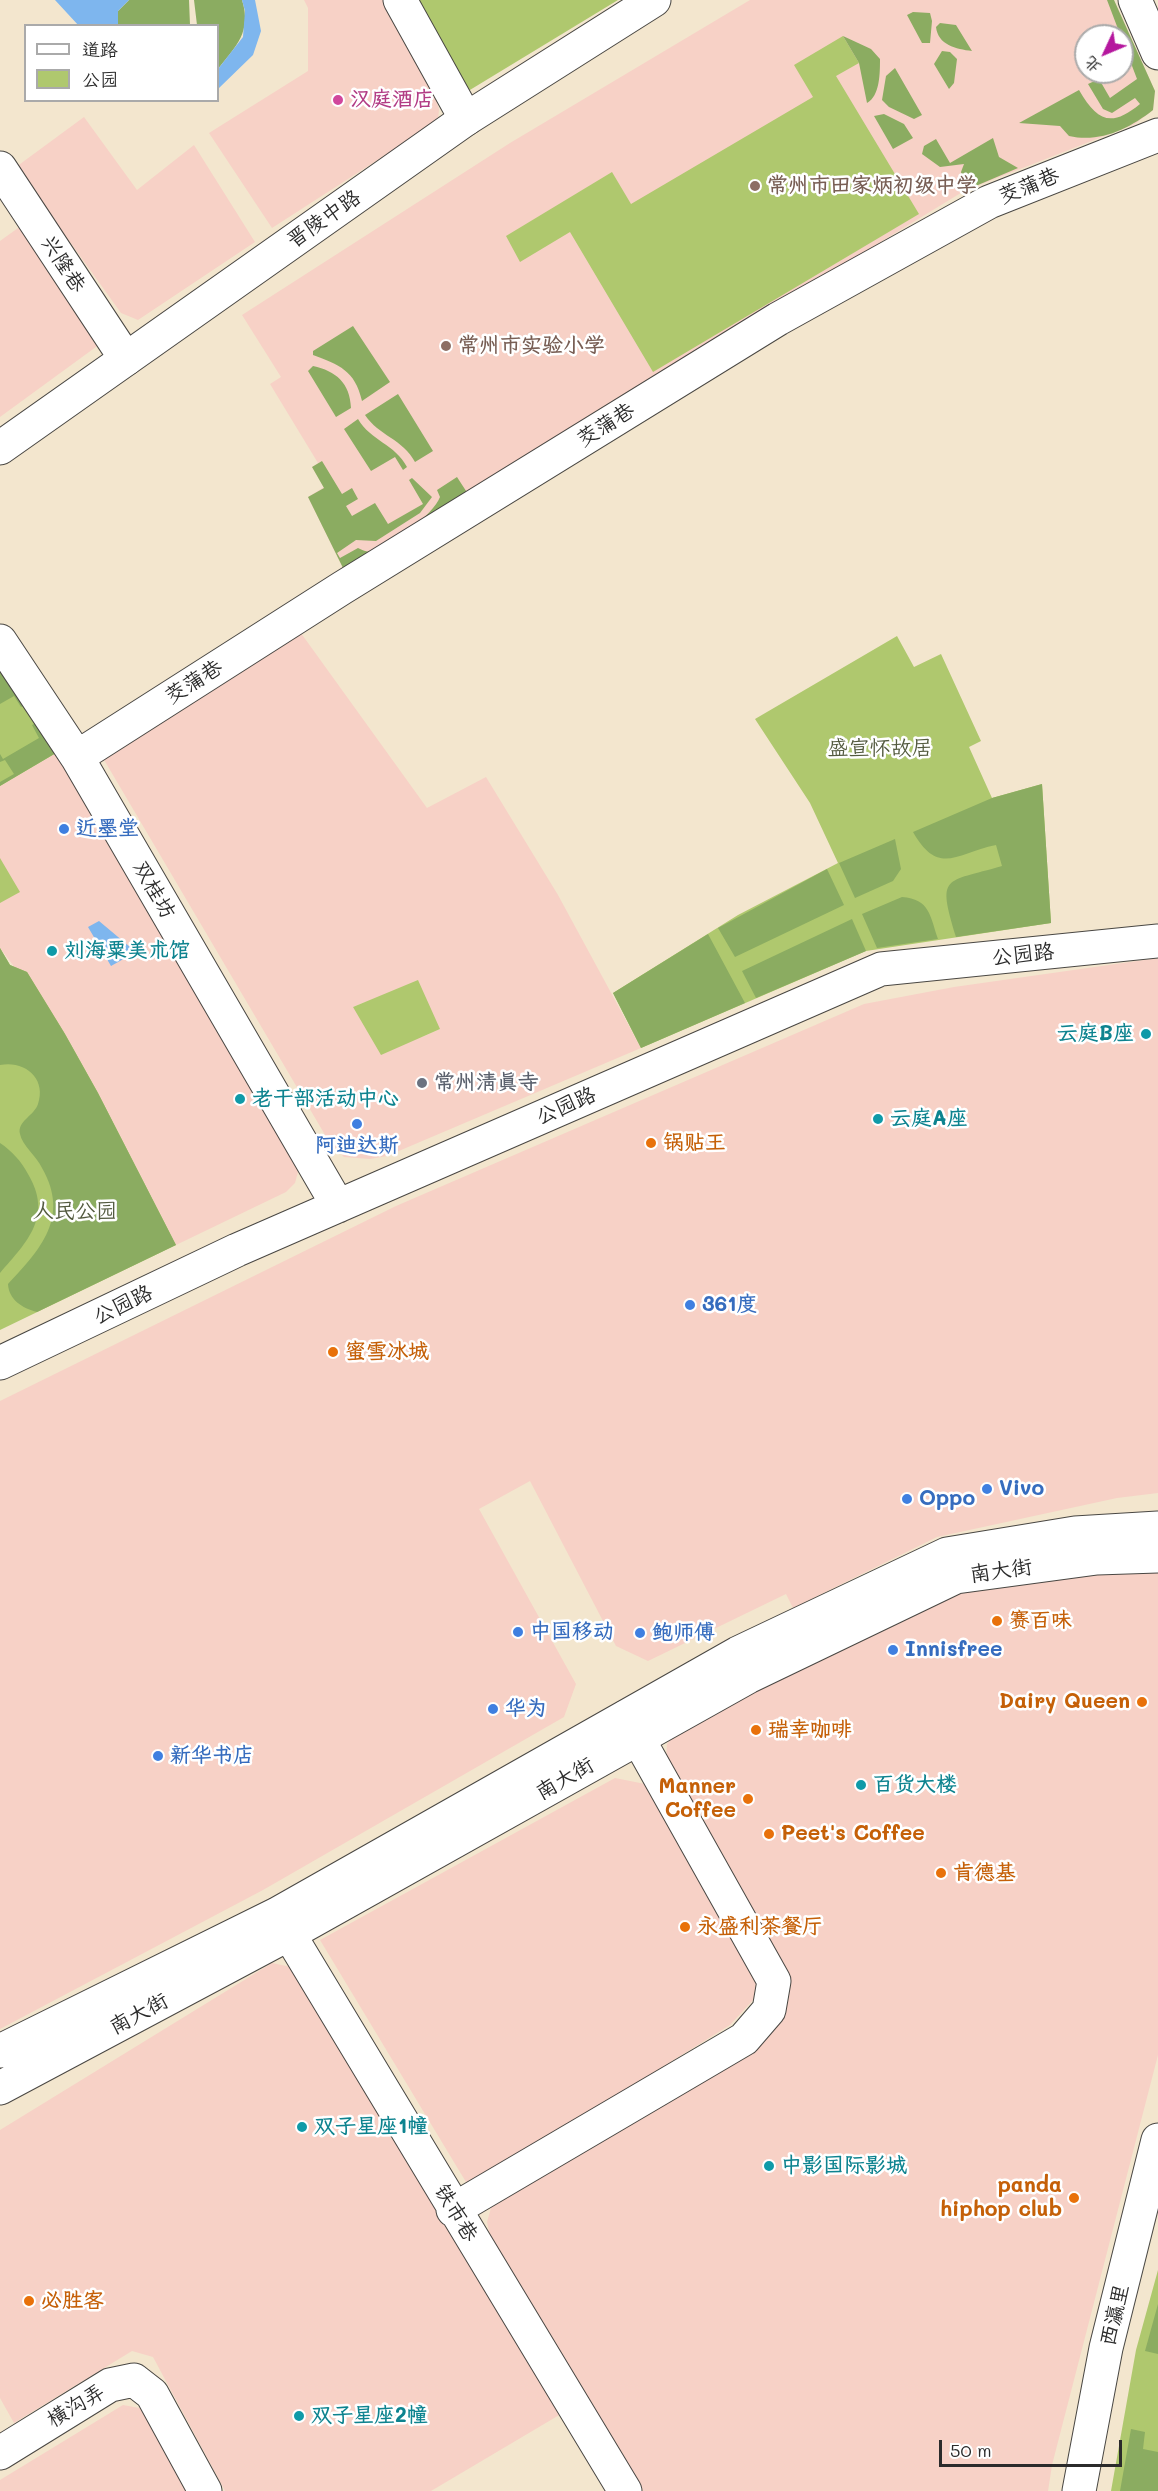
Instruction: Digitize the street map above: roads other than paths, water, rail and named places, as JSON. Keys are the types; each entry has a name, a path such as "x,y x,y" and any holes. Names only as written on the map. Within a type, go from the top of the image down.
{"street":[{"path":"400,0 466,119"},
{"name":"晋陵中路","path":"0,448 466,119 654,0"},
{"path":"1135,0 1158,53"},
{"name":"茭蒲巷","path":"76,757 333,594 778,319 989,202 1158,135"},
{"name":"兴隆巷","path":"0,168 126,359"},
{"name":"双桂坊","path":"0,641 76,757 338,1206"},
{"name":"公园路","path":"0,1363 237,1250 881,969 1158,941"},
{"name":"南大街","path":"0,2088 289,1934 632,1727 738,1653 947,1554 1075,1533 1158,1528"},
{"name":"南大街","path":"0,2051 277,1914 632,1727 748,1677 956,1577 1097,1558 1158,1556"},
{"path":"453,2210 744,2039 769,2010 774,1981 632,1727"},
{"name":"铁市巷","path":"289,1934 453,2210 625,2491"},
{"name":"西瀛里","path":"1079,2491 1106,2348 1158,2140"},
{"name":"横沟弄","path":"0,2452 110,2385 134,2380 152,2394 204,2491"}],"water":[{"path":"55,0 129,0 118,11 118,24 77,24"},
{"path":"242,0 255,0 261,31 253,55 219,88 219,68 243,37 245,11"},
{"path":"99,921 136,952 111,966 88,927"}],"place":[{"name":"汉庭酒店","path":"338,100"},
{"name":"常州市田家炳初级中学","path":"755,186"},
{"name":"常州市实验小学","path":"446,346"},
{"name":"近墨堂","path":"64,829"},
{"name":"刘海粟美术馆","path":"52,951"},
{"name":"云庭B座","path":"1146,1034"},
{"name":"常州清真寺","path":"422,1083"},
{"name":"老干部活动中心","path":"240,1099"},
{"name":"云庭A座","path":"878,1119"},
{"name":"阿迪达斯","path":"357,1124"},
{"name":"锅贴王","path":"651,1143"},
{"name":"361度","path":"690,1305"},
{"name":"蜜雪冰城","path":"333,1352"},
{"name":"Vivo","path":"987,1489"},
{"name":"Oppo","path":"907,1499"},
{"name":"赛百味","path":"997,1621"},
{"name":"中国移动","path":"518,1632"},
{"name":"鲍师傅","path":"640,1633"},
{"name":"Innisfree","path":"893,1650"},
{"name":"Dairy Queen","path":"1142,1702"},
{"name":"华为","path":"493,1709"},
{"name":"瑞幸咖啡","path":"756,1730"},
{"name":"新华书店","path":"158,1756"},
{"name":"百货大楼","path":"861,1785"},
{"name":"Manner Coffee","path":"748,1799"},
{"name":"Peet's Coffee","path":"769,1834"},
{"name":"肯德基","path":"941,1873"},
{"name":"永盛利茶餐厅","path":"685,1927"},
{"name":"双子星座1幢","path":"302,2127"},
{"name":"中影国际影城","path":"769,2166"},
{"name":"panda hiphop club","path":"1074,2198"},
{"name":"必胜客","path":"29,2301"},
{"name":"双子星座2幢","path":"299,2416"}],"park label":[{"name":"盛宣怀故居","path":"880,749"},
{"name":"人民公园","path":"75,1212"}]}
